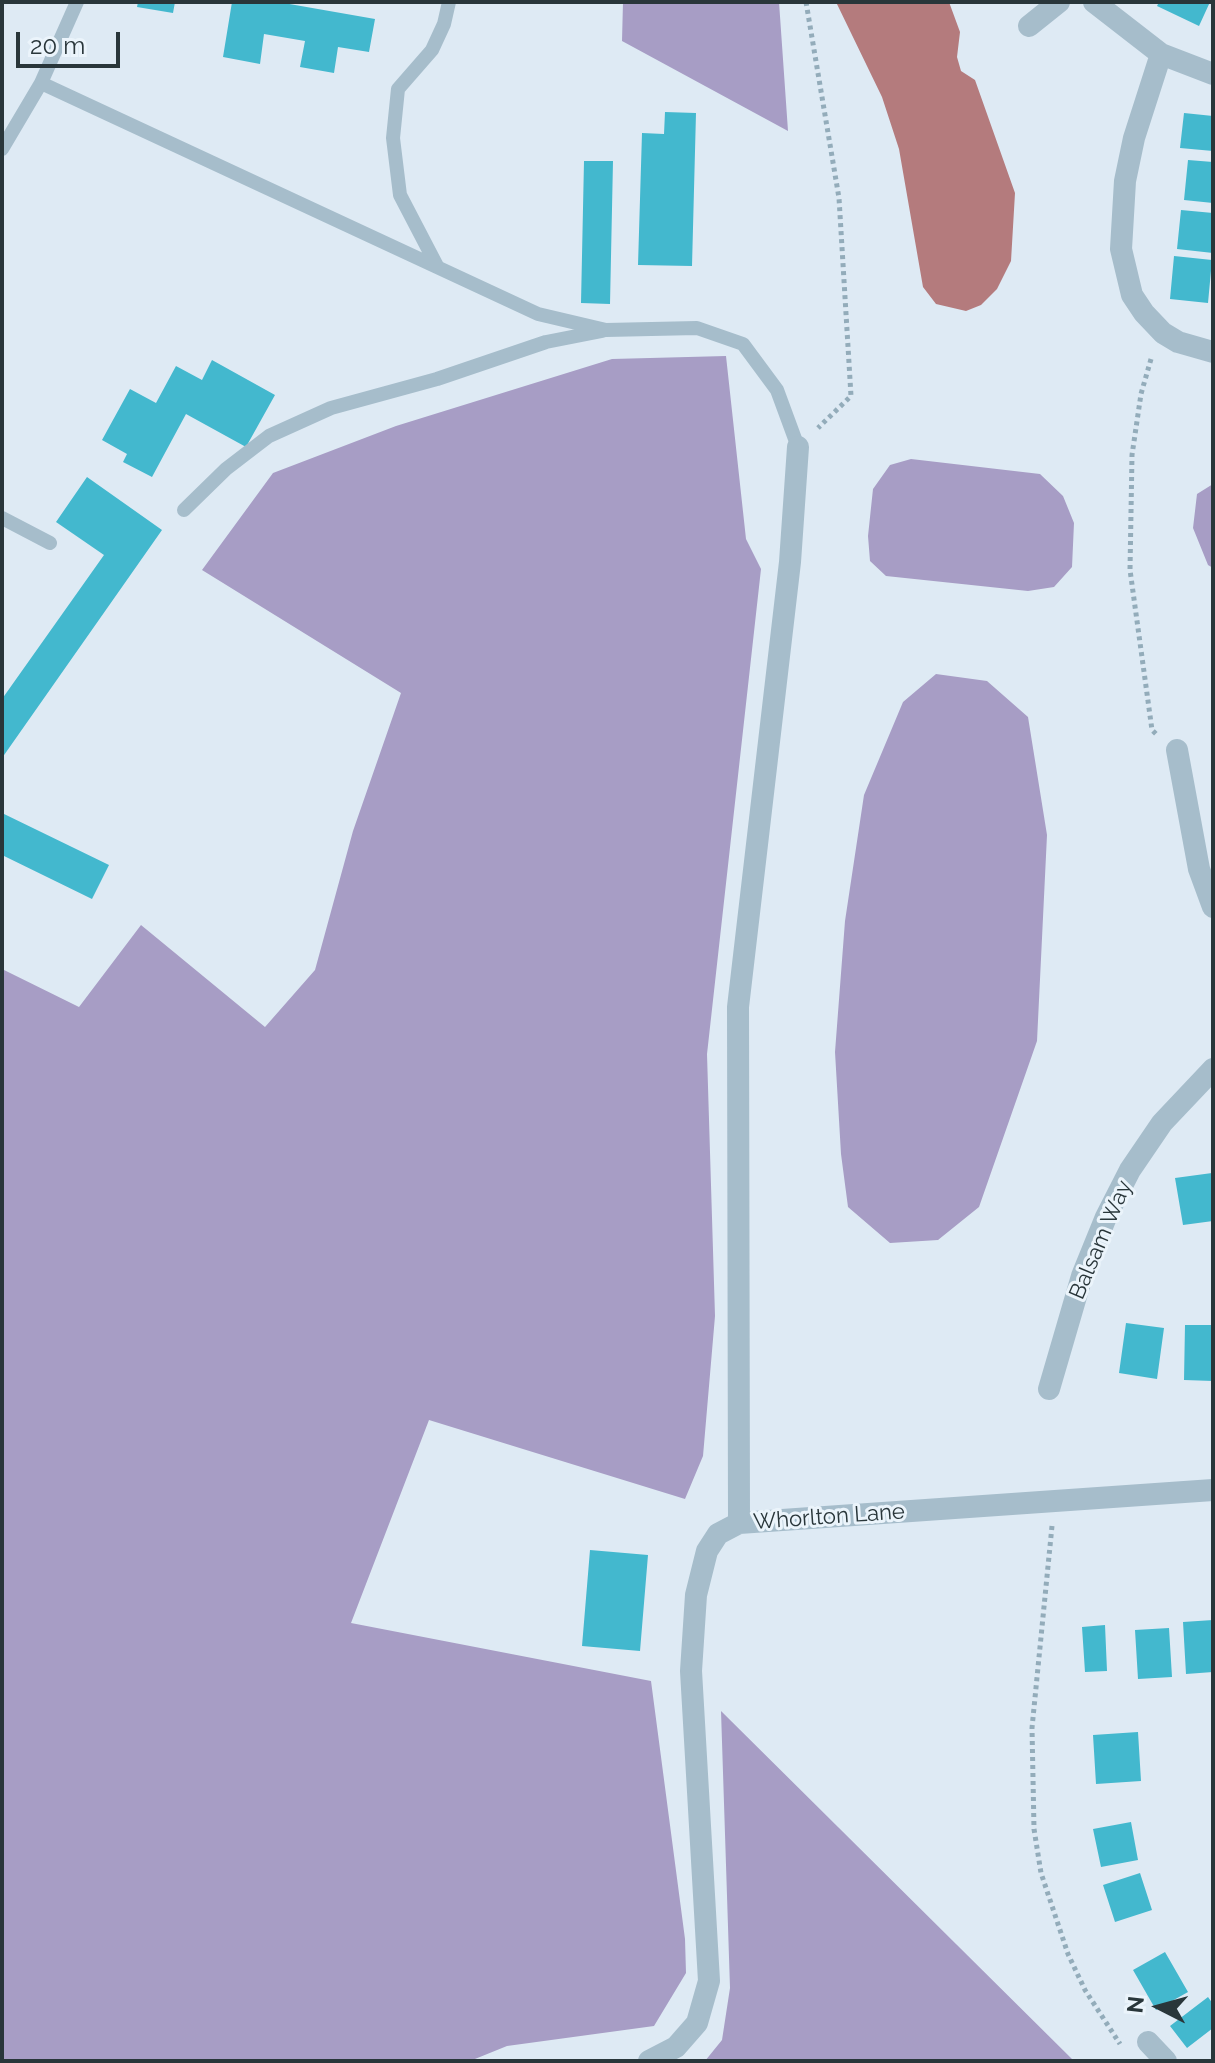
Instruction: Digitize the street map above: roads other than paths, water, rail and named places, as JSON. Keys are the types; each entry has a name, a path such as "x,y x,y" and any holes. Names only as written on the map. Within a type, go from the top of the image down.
{"street":[{"path":"1029,26 1059,2"},
{"path":"1094,2 1161,54 1213,74"},
{"path":"1161,54 1131,153 1122,215 1121,249 1132,295 1163,333 1196,349 1213,352"},
{"path":"739,1523 738,1007 790,562 798,447"},
{"path":"1177,750 1202,831 1213,907"},
{"name":"Balsam Way","path":"1049,1389 1082,1276 1106,1217 1130,1170 1162,1123 1213,1069"},
{"name":"Whorlton Lane","path":"649,2061 676,2047 692,2030 705,2003 709,1981 691,1671 693,1620 707,1551 718,1534 739,1523 1213,1490"},
{"path":"1148,2042 1166,2061"}],"lane":[{"path":"2,149 41,83 77,2"},
{"path":"437,267 400,195 393,138 398,89 432,50 444,24 449,2"},
{"path":"41,83 538,314 606,330"},
{"path":"184,510 226,469 269,436 331,408 437,379 546,342 606,330 697,328 743,344 777,390 798,447"},
{"path":"2,518 50,543"}]}
